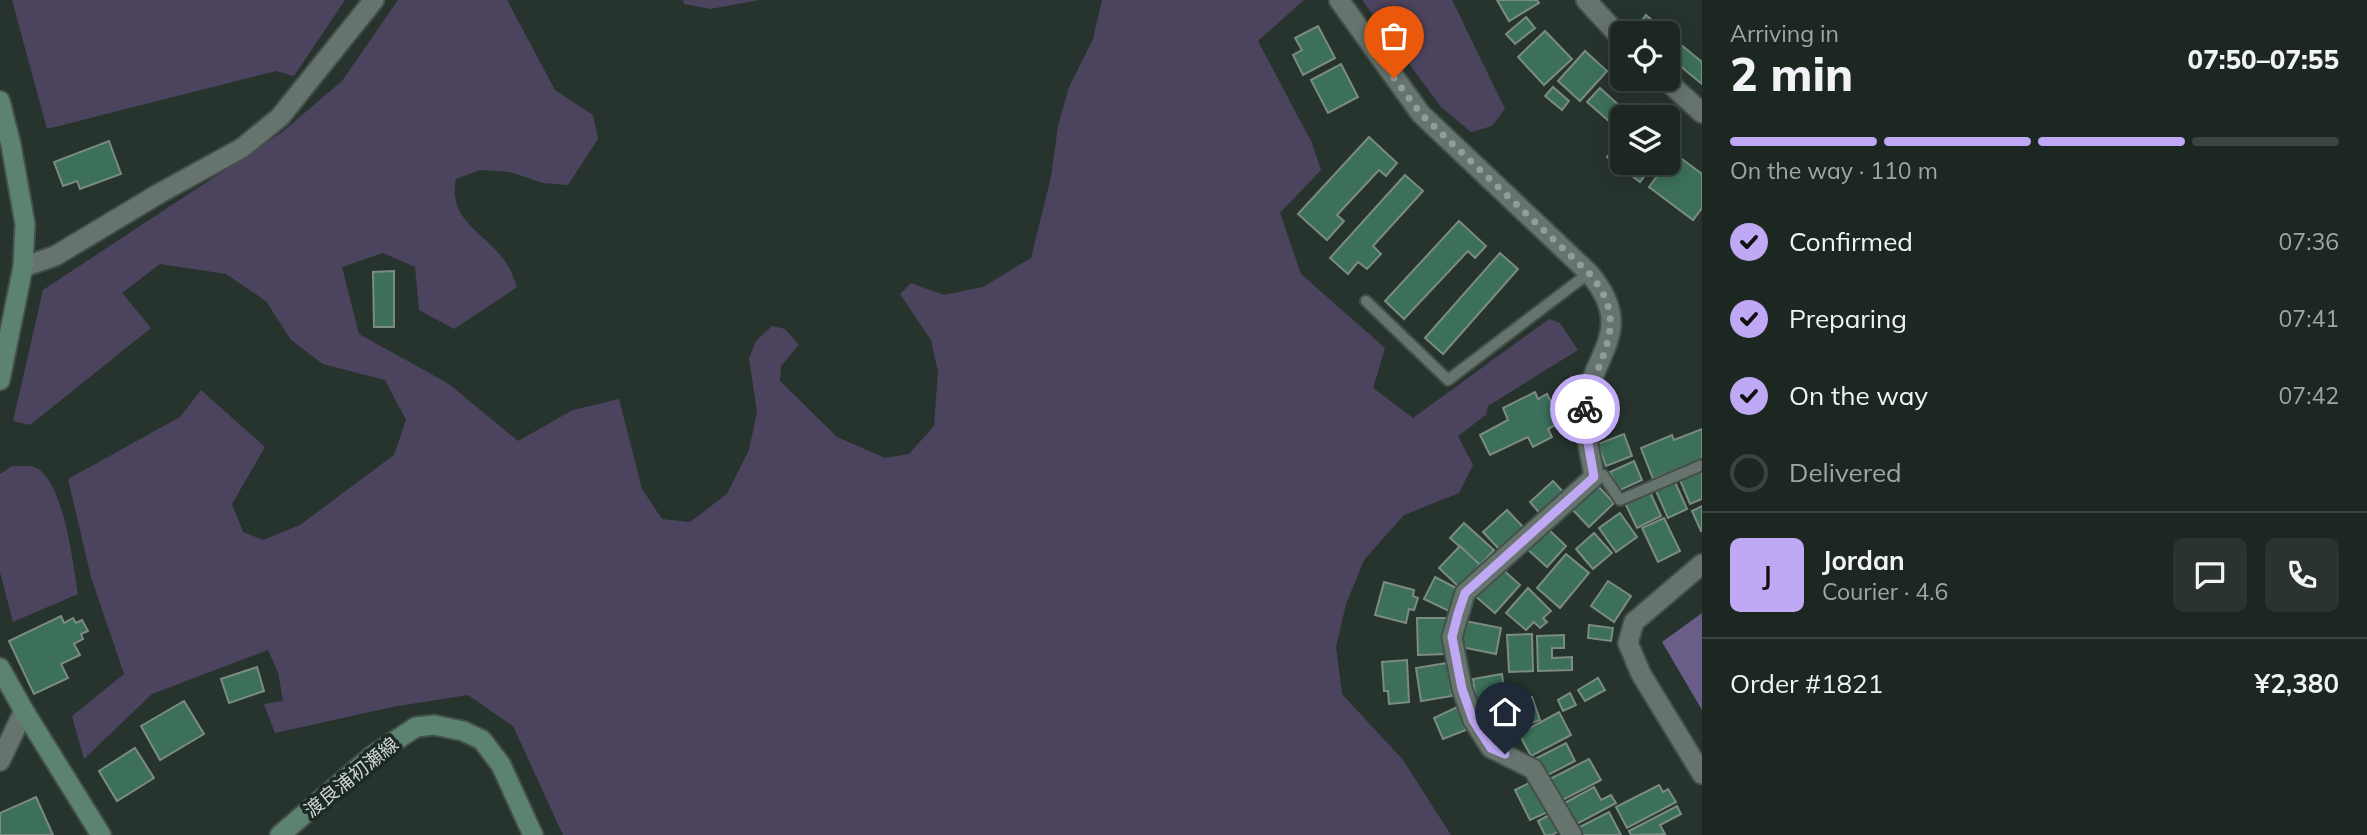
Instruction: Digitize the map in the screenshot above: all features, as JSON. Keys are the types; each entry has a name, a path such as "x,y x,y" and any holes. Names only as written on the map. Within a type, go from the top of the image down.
{"main road":[{"path":"0,101 25,224 23,267 0,380"},
{"path":"0,668 101,835"},
{"name":"渡良浦初瀬線","path":"280,835 372,756 416,727 434,725 463,731 482,740 501,765 533,835"}],"street":[{"path":"23,267 55,257 160,193 242,148 279,117 374,0"},
{"path":"1339,0 1421,114 1602,288 1611,318 1609,343 1590,389 1585,410 1594,477 1465,593 1452,637 1462,689 1473,720 1491,748 1533,769 1572,835"},
{"path":"1586,0 1610,26"},
{"path":"1678,91 1702,113"},
{"path":"1702,564 1633,622 1628,643 1641,674 1702,774"},
{"path":"0,761 24,711"}],"lane":[{"path":"1366,301 1448,380 1589,273"},
{"path":"1594,477 1603,475 1619,500 1702,465"}],"shaded area":[{"path":"12,0 345,0 294,76 276,71 47,129"},
{"path":"398,0 507,0 555,90 593,115 598,139 568,185 543,183 510,172 480,170 456,179 455,194 463,217 500,255 517,287 454,329 419,310 415,267 383,253 342,267 359,334 449,384 518,441 573,410 619,399 642,489 662,519 690,522 727,494 749,450 757,412 749,358 756,341 772,326 785,329 799,345 781,366 780,381 837,437 885,458 909,454 934,426 938,372 931,340 900,294 911,283 944,295 983,287 1031,258 1051,177 1058,126 1069,87 1093,39 1102,0 1304,0 1258,41 1312,143 1321,170 1280,213 1301,274 1385,348 1373,388 1413,418 1549,319 1560,323 1578,350 1488,406 1486,415 1458,436 1473,465 1459,493 1404,515 1364,560 1346,604 1336,647 1342,694 1403,760 1451,835 563,835 513,726 468,695 392,707 275,733 264,704 283,701 278,672 268,650 152,694 84,759 72,716 124,674 91,577 68,479 180,417 201,390 265,447 232,504 243,532 263,540 300,525 394,455 406,420 385,380 323,364 291,340 266,301 226,274 160,264 122,293 151,328 30,425 13,421 43,290 281,133 342,81"},
{"path":"683,0 760,0 710,9 684,4"},
{"path":"1362,0 1452,0 1505,109 1492,126 1471,132 1441,107"},
{"path":"12,466 34,467 44,474 53,487 70,544 78,594 13,622 0,572 0,474"},
{"path":"1702,613 1702,710 1662,642"}],"building":[{"path":"1497,0 1537,0 1539,3 1509,21"},
{"path":"1646,15 1653,21 1641,21"},
{"path":"1526,17 1535,28 1515,44 1506,34"},
{"path":"1318,26 1335,58 1303,75 1293,55 1302,50 1295,38"},
{"path":"1545,31 1572,59 1544,85 1518,57"},
{"path":"1680,44 1702,62 1702,84 1680,66"},
{"path":"1585,51 1607,71 1580,101 1558,81"},
{"path":"1341,64 1358,97 1328,113 1311,80"},
{"path":"1553,87 1569,101 1562,110 1545,96"},
{"path":"1600,88 1619,105 1610,105 1610,122 1587,102"},
{"path":"1369,137 1397,163 1386,176 1379,170 1337,215 1344,221 1327,240 1298,214"},
{"path":"109,141 121,174 80,189 77,181 63,186 54,162"},
{"path":"1680,158 1702,174 1702,208 1693,220 1649,187 1658,175 1680,175"},
{"path":"1405,175 1423,191 1373,246 1381,254 1367,269 1358,262 1348,274 1330,258"},
{"path":"1631,175 1645,175 1640,182"},
{"path":"1459,221 1486,246 1475,258 1468,251 1404,319 1385,301"},
{"path":"1500,253 1518,269 1443,354 1425,338"},
{"path":"394,271 394,327 374,327 373,272"},
{"path":"1535,392 1538,399 1547,394 1561,422 1548,429 1552,437 1533,447 1528,437 1490,455 1480,435 1508,420 1503,408"},
{"path":"1702,429 1702,459 1653,479 1641,448 1672,435 1674,440"},
{"path":"1624,434 1632,456 1606,466 1598,444"},
{"path":"1634,461 1642,480 1618,491 1610,472"},
{"path":"1702,471 1702,499 1690,504 1680,480"},
{"path":"1553,481 1566,495 1543,517 1530,502"},
{"path":"1675,482 1687,509 1668,518 1656,491"},
{"path":"1596,484 1614,503 1589,527 1571,508"},
{"path":"1650,492 1661,516 1637,528 1625,503"},
{"path":"1702,506 1702,531 1701,531 1692,511"},
{"path":"1507,510 1524,528 1500,550 1483,532"},
{"path":"1620,513 1637,537 1616,552 1599,528"},
{"path":"1664,518 1680,551 1658,562 1642,528"},
{"path":"1464,523 1494,550 1480,565 1450,538"},
{"path":"1546,527 1566,546 1547,567 1527,549"},
{"path":"1594,533 1612,553 1593,569 1576,549"},
{"path":"1460,546 1480,565 1459,587 1439,568"},
{"path":"1566,554 1589,573 1560,608 1537,588"},
{"path":"1500,567 1520,585 1495,613 1475,596"},
{"path":"1435,577 1460,590 1449,611 1424,599"},
{"path":"1608,581 1631,596 1614,622 1591,606"},
{"path":"1384,582 1414,590 1413,596 1418,598 1414,610 1409,609 1406,623 1375,615"},
{"path":"1528,588 1551,611 1543,618 1547,622 1540,628 1534,622 1526,630 1506,613"},
{"path":"61,616 64,623 73,618 76,623 82,620 88,631 81,634 83,639 74,644 80,655 61,664 68,678 34,694 9,641"},
{"path":"1417,618 1447,618 1447,654 1418,655"},
{"path":"1465,621 1501,628 1496,654 1461,647"},
{"path":"1589,625 1613,628 1611,641 1588,638"},
{"path":"1532,634 1533,671 1509,672 1507,635"},
{"path":"1564,635 1564,648 1552,648 1552,658 1572,657 1572,670 1538,671 1537,636"},
{"path":"1407,660 1409,702 1389,704 1388,691 1384,691 1382,662"},
{"path":"1447,663 1452,696 1421,701 1416,668"},
{"path":"257,667 264,691 229,703 221,679"},
{"path":"1502,674 1505,697 1476,701 1473,679"},
{"path":"1598,678 1605,690 1585,701 1578,690"},
{"path":"1570,693 1576,705 1563,711 1558,700"},
{"path":"1532,697 1540,720 1518,728 1510,704"},
{"path":"184,701 204,734 160,760 141,726"},
{"path":"1457,707 1466,730 1443,739 1434,718"},
{"path":"1559,712 1571,735 1531,756 1519,734"},
{"path":"1566,743 1575,761 1542,778 1533,760"},
{"path":"135,748 154,778 117,801 99,771"},
{"path":"1589,759 1601,780 1559,802 1548,780"},
{"path":"1535,780 1550,811 1530,820 1515,790"},
{"path":"1659,785 1663,792 1668,789 1676,802 1627,828 1616,807"},
{"path":"1594,787 1601,800 1611,795 1616,803 1573,826 1561,805"},
{"path":"36,797 53,835 0,835 0,813"},
{"path":"1677,806 1681,814 1660,825 1665,834 1631,835 1629,831"},
{"path":"1609,812 1621,835 1579,835 1576,829"},
{"path":"1553,813 1561,830 1545,835 1538,821"}],"way so far":[{"path":"1394,78 1421,114 1602,288 1611,318 1609,343 1590,389 1585,409"}],"route":[{"path":"1505,754 1491,748 1473,720 1462,689 1452,637 1465,593 1594,477 1585,409"}]}
